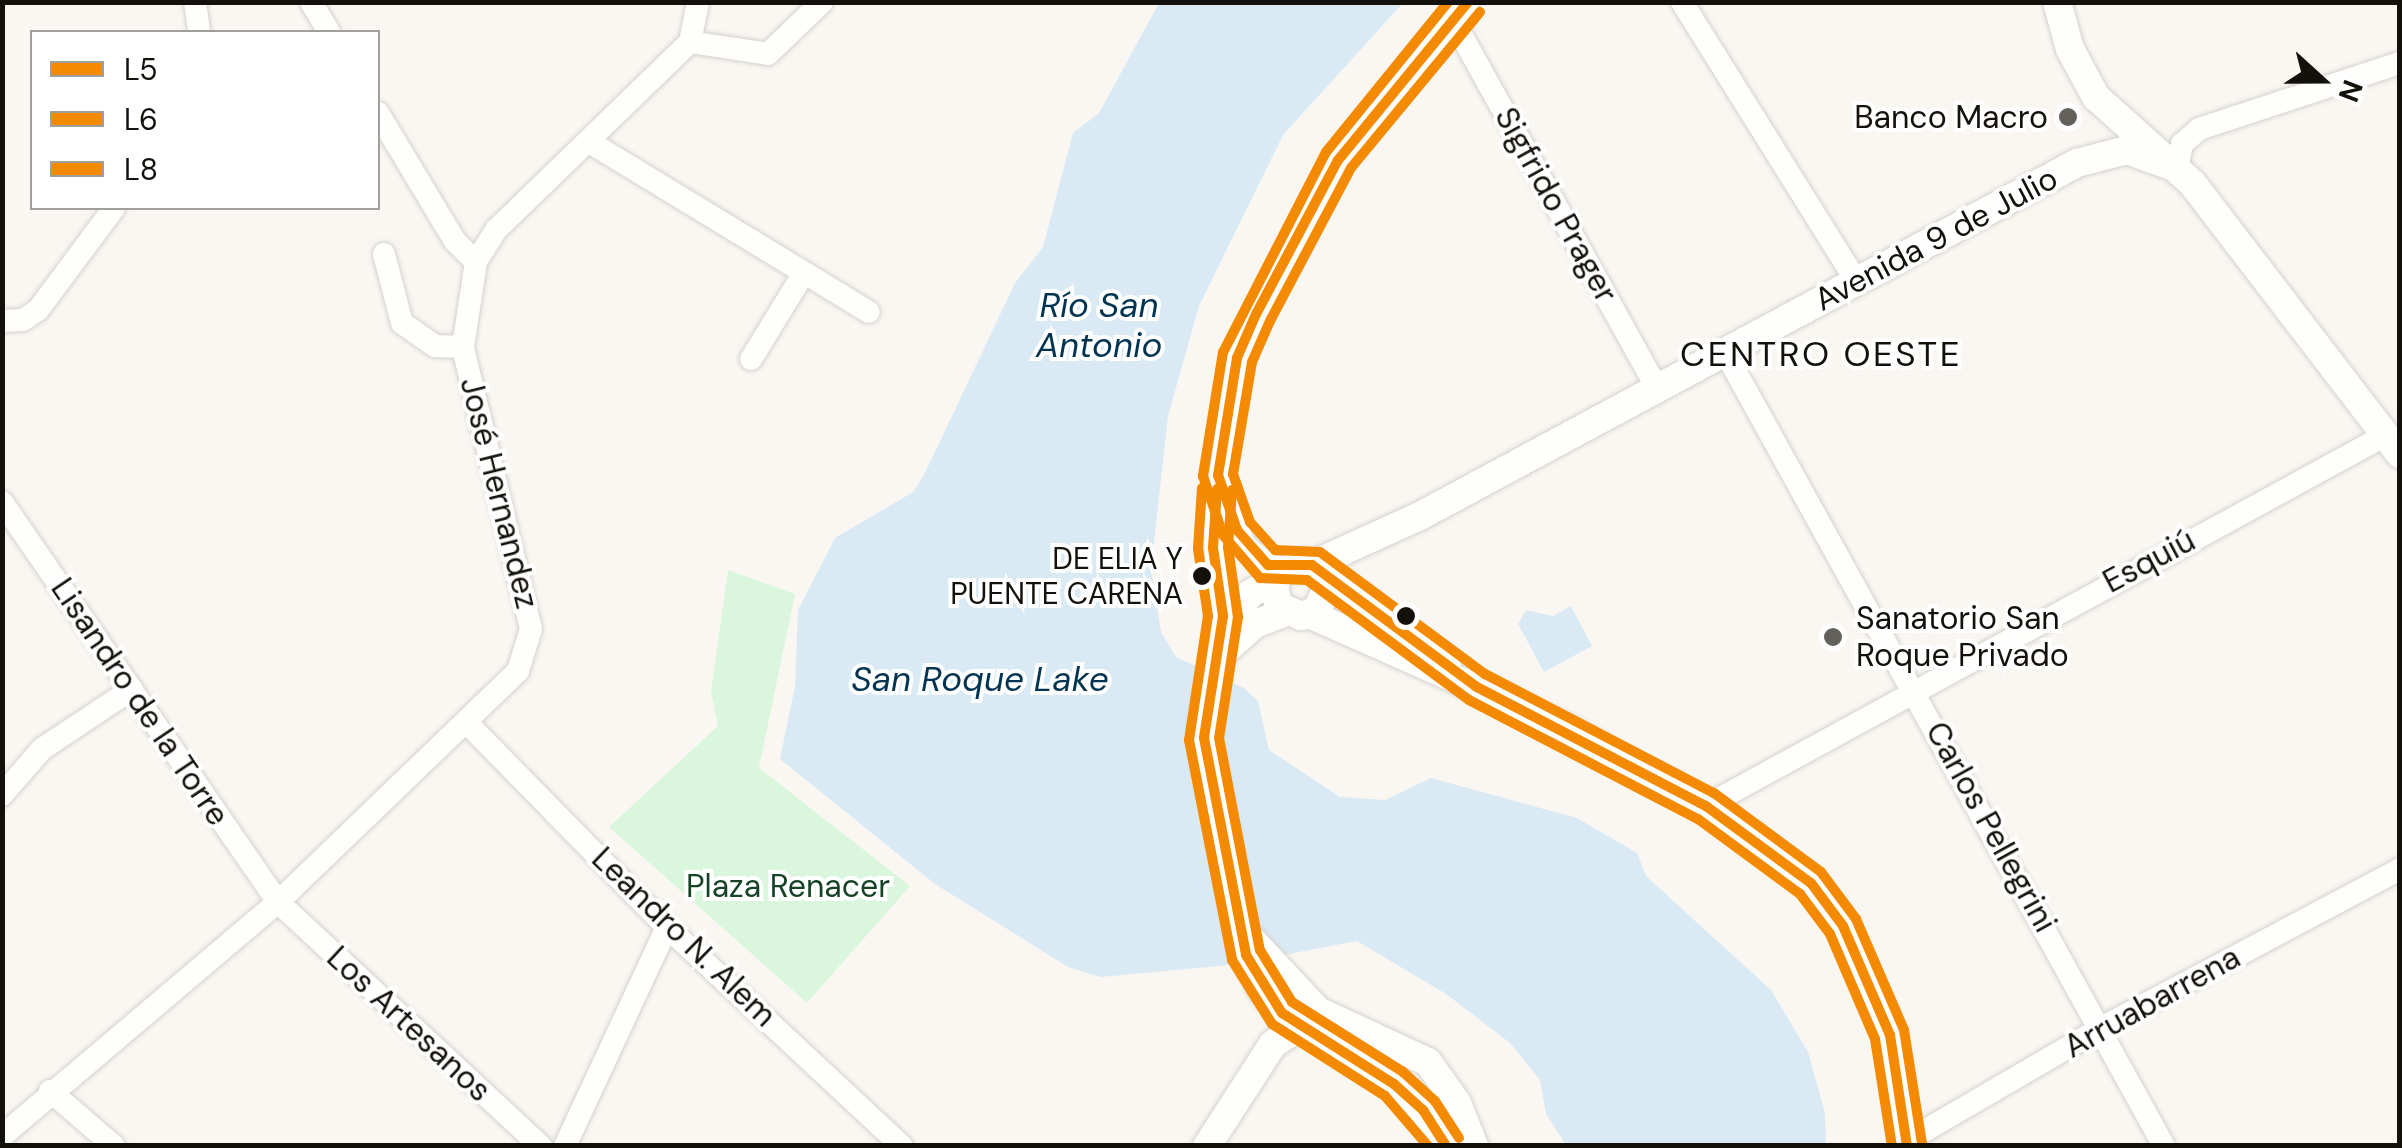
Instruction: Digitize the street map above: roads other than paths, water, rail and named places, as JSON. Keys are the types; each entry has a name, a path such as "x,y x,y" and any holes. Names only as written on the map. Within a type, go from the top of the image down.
{"main road":[{"path":"2058,2 2065,36 2096,97 2178,168 2392,445"},
{"path":"2077,163 2096,134 2096,97"},
{"name":"Avenida 9 de Julio","path":"1316,568 1726,354 2077,163 2128,150 2178,168"},
{"path":"1265,1059 1266,1032 1204,738 1220,646 1250,594 1326,596 1316,568"},
{"path":"1220,646 1254,624 1316,568"},
{"path":"1316,568 1477,687"},
{"path":"1287,596 1408,663 1477,687 1706,806 1790,865 1843,926 1890,1035 1907,1143"},
{"path":"1247,944 1296,992 1332,1020 1428,1062 1457,1103 1474,1146"},
{"path":"1247,944 1263,991 1296,1024 1394,1084 1423,1110 1446,1146"},
{"path":"1207,1146 1265,1059 1296,1024 1332,1020"}],"street":[{"path":"195,2 199,30"},
{"path":"311,2 328,30"},
{"path":"698,2 690,42 768,54 822,2"},
{"path":"1682,2 1856,280"},
{"path":"1220,646 1214,557 1218,475 1234,375 1256,314 1338,160 1461,11"},
{"name":"Sigfrido Prager","path":"1461,11 1658,390"},
{"name":"José Hernandez","path":"2,1136 50,1091 278,902 468,726 518,671 532,629 464,348 464,307 476,262 497,229 592,143 690,42"},
{"path":"2178,168 2182,144 2199,128 2400,63"},
{"path":"380,115 455,241 476,262"},
{"path":"592,143 869,312"},
{"path":"2,321 23,320 38,310 113,210"},
{"path":"384,254 402,323 435,346 464,348"},
{"path":"751,360 804,273"},
{"name":"Carlos Pellegrini","path":"1726,354 2164,1146"},
{"name":"Esquiú","path":"1706,806 1914,688 2392,445"},
{"path":"1218,475 1244,544 1268,566 1287,596"},
{"name":"Lisandro de la Torre","path":"3,504 278,902"},
{"path":"1214,557 1250,594"},
{"path":"2,795 42,749 132,690"},
{"name":"Leandro N. Alem","path":"468,726 667,926 902,1146"},
{"name":"Arruabarrena","path":"1907,1143 2101,1028 2400,869"},
{"name":"Los Artesanos","path":"278,902 540,1146"},
{"path":"564,1146 667,926"},
{"path":"50,1091 114,1146"}],"water":[{"name":"San Roque Lake","path":"1159,3 1403,3 1283,135 1199,306 1168,416 1151,569 1161,632 1176,657 1244,688 1258,701 1269,750 1340,797 1385,800 1431,778 1577,818 1637,853 1646,876 1771,990 1808,1052 1825,1113 1826,1145 1566,1145 1546,1114 1540,1080 1510,1043 1446,994 1357,941 1230,965 1101,977 1068,967 935,884 780,759 795,686 798,610 835,538 913,492 924,475 1015,283 1043,247 1073,133 1099,113"},
{"path":"1571,606 1592,646 1544,672 1518,624 1526,610 1553,616"}],"place":[{"name":"Banco Macro","path":"2068,117"},
{"name":"DE ELIA Y PUENTE CARENA","path":"1202,576"},
{"name":"Sanatorio San Roque Privado","path":"1833,637"}],"district":[{"name":"CENTRO OESTE","path":"1821,354"}],"water label":[{"name":"Río San Antonio","path":"1099,325"}],"park label":[{"name":"Plaza Renacer","path":"788,886"}]}
